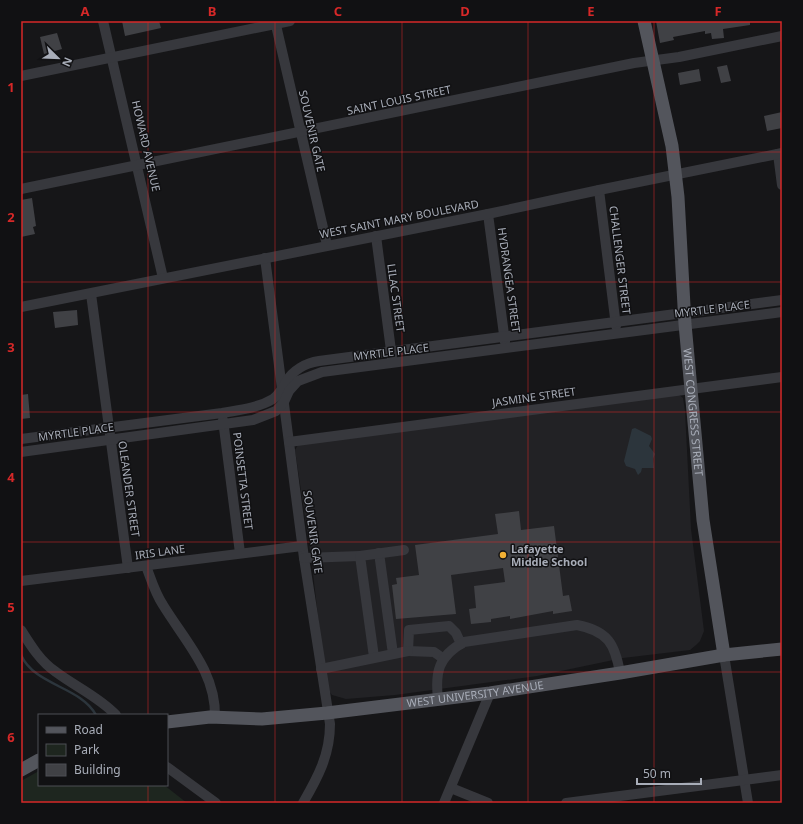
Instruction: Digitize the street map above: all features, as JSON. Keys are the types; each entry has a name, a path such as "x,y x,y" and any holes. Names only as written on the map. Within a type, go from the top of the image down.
{"main road":[{"name":"WEST CONGRESS STREET","path":"644,21 668,122 676,174 685,318 703,520 724,655"},
{"name":"WEST UNIVERSITY AVENUE","path":"168,722 215,717 262,718 327,713 438,700 620,673 724,655 782,649"},
{"path":"22,769 38,761"}],"street":[{"name":"HOWARD AVENUE","path":"103,21 163,278"},
{"path":"21,76 290,21"},
{"name":"SOUVENIR GATE","path":"275,23 327,245"},
{"name":"SAINT LOUIS STREET","path":"21,189 300,133 634,63 653,61 782,36"},
{"path":"780,154 782,185"},
{"name":"WEST SAINT MARY BOULEVARD","path":"21,307 780,154"},
{"name":"CHALLENGER STREET","path":"599,190 617,334"},
{"name":"HYDRANGEA STREET","path":"488,214 506,348"},
{"name":"LILAC STREET","path":"376,236 393,364"},
{"name":"SOUVENIR GATE","path":"265,258 302,546 327,713 330,724 328,750 320,773 303,803"},
{"name":"OLEANDER STREET","path":"91,294 128,568"},
{"name":"MYRTLE PLACE","path":"21,452 224,425 263,418 276,411 298,381 315,374 617,334 685,318 782,300"},
{"name":"MYRTLE PLACE","path":"21,439 222,413 261,405 274,398 283,390 291,375 312,362 615,321 782,312"},
{"name":"JASMINE STREET","path":"289,442 782,377"},
{"name":"POINSETTA STREET","path":"222,413 240,553"},
{"name":"IRIS LANE","path":"21,581 302,546"},
{"path":"304,558 360,556 404,550"},
{"path":"379,553 392,654"},
{"path":"360,556 374,657"},
{"path":"146,566 159,600 206,671 214,701 215,717"},
{"path":"438,700 436,679 444,659 451,649 461,644 577,625 590,628 601,633 610,641 617,654 620,673"},
{"path":"408,650 409,630 449,626 456,633 461,644"},
{"path":"21,630 31,646 44,662 55,672 95,697 115,714"},
{"path":"321,669 408,650 434,652 444,659"},
{"name":"WEST CONGRESS STREET","path":"724,655 748,803"},
{"path":"444,803 490,693"},
{"path":"168,768 216,803"},
{"path":"566,803 782,775"},
{"path":"451,788 488,803"}],"shaded area":[{"name":"Lafayette Middle School","path":"678,394 683,398 685,411 691,529 704,631 700,641 696,645 690,650 623,658 537,676 395,695 346,699 332,695 329,691 323,660 312,564 295,450 298,445"},
{"path":"635,428 651,436 652,439 649,446 655,454 653,459 654,468 642,468 638,475 635,469 626,466 624,461 632,429"}],"green space":[{"path":"38,772 38,786 165,786 187,803 21,803 21,781"}],"building":[{"path":"122,21 159,21 161,28 125,36"},
{"path":"656,21 750,21 750,25 723,29 724,38 712,39 711,33 705,34 705,31 673,37 674,40 660,43"},
{"path":"57,33 62,49 44,54 40,37"},
{"path":"727,65 731,81 721,83 717,67"},
{"path":"699,69 701,81 680,85 678,73"},
{"path":"782,112 782,128 767,131 764,116"},
{"path":"32,198 36,226 33,227 35,234 21,237 21,200"},
{"path":"77,310 78,325 55,328 53,312"},
{"path":"28,394 30,418 21,419 21,395"},
{"path":"519,511 521,530 554,526 563,596 569,595 572,611 553,614 553,611 510,619 510,616 491,619 491,622 471,624 469,609 476,608 474,586 505,582 503,568 451,575 456,614 396,619 392,585 397,584 396,578 419,575 415,545 498,534 495,514"}],"waterway":[{"path":"21,655 36,673 80,698 89,705 95,714"}],"place":[{"name":"Lafayette Middle School","path":"503,555"}]}
